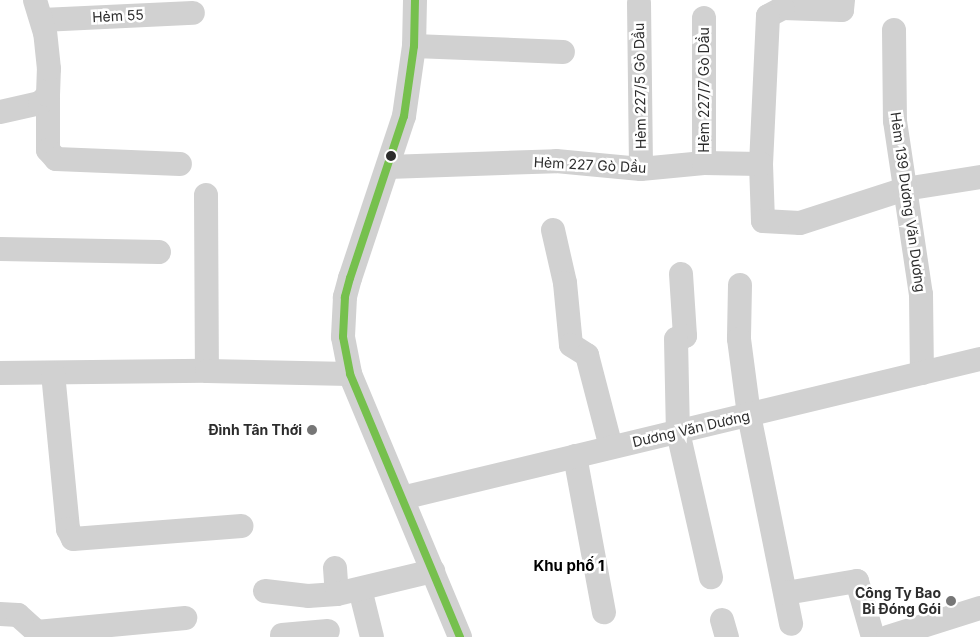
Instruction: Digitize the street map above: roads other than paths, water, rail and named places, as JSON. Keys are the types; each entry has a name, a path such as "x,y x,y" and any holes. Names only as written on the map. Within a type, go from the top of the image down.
{"street":[{"path":"415,0 414,46 404,116 345,298 343,337 350,374 460,637"},
{"path":"843,0 842,10 783,8 768,16 761,164 763,221 800,223 905,189 980,178"},
{"name":"Hẻm 227/5 Gò Dầu","path":"640,3 641,169"},
{"path":"38,10 50,69 48,150 56,159 180,164"},
{"name":"Hẻm 55","path":"38,10 194,13"},
{"name":"Hẻm 227/7 Gò Dầu","path":"704,18 704,163"},
{"name":"Hẻm 139 Dương Văn Dương","path":"894,30 895,122 921,294 922,373"},
{"path":"414,46 563,52"},
{"path":"0,112 40,104 48,95"},
{"name":"Hẻm 227 Gò Dầu","path":"388,167 556,161 641,169 704,163 761,164"},
{"path":"206,195 207,371"},
{"path":"553,230 565,283 571,345 587,355 612,447"},
{"path":"0,249 159,252"},
{"path":"681,274 685,336 676,339 678,432 710,577"},
{"path":"740,285 740,339 749,415 791,624"},
{"name":"Dương Văn Dương","path":"402,498 980,359"},
{"path":"0,373 207,371 350,374"},
{"path":"53,373 68,529 73,539 242,526"},
{"path":"575,456 604,612"},
{"path":"282,635 328,634 330,595 335,568"},
{"path":"265,590 330,595 433,571"},
{"path":"786,593 857,580 873,637"},
{"path":"360,589 372,637"},
{"path":"888,637 980,608"},
{"path":"0,614 18,615 37,632 184,618"}],"place":[{"name":"Đình Tân Thới","path":"312,430"},
{"name":"Công Ty Bao Bì Đóng Gói","path":"951,601"}],"district":[{"name":"Khu phố 1","path":"569,566"}]}
